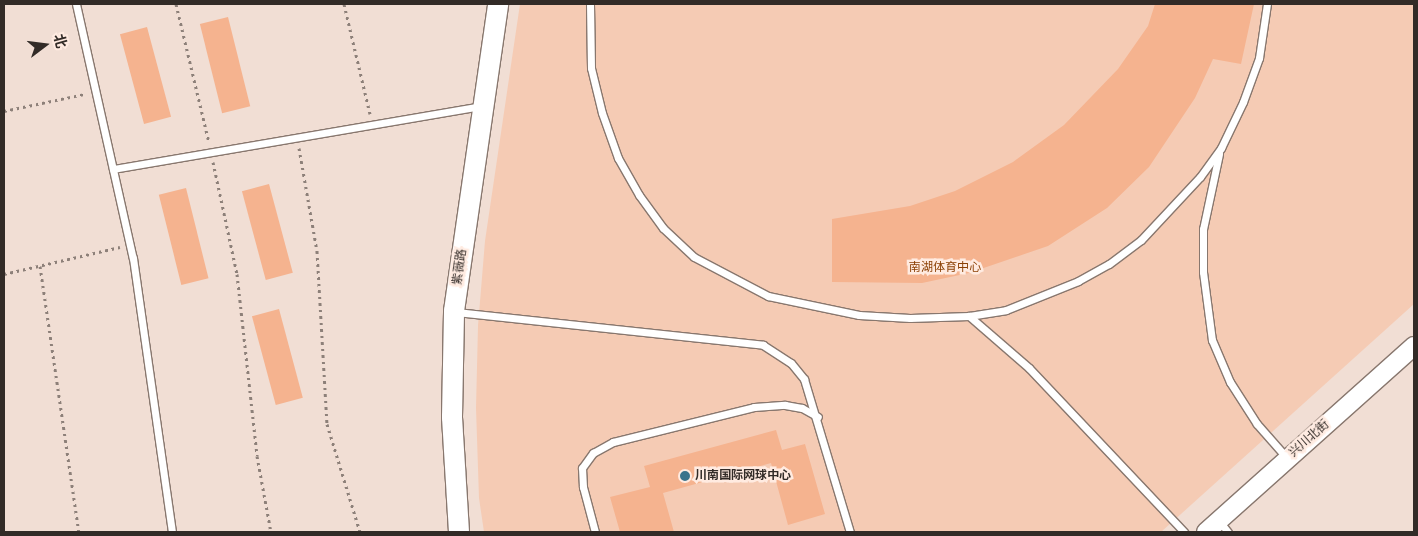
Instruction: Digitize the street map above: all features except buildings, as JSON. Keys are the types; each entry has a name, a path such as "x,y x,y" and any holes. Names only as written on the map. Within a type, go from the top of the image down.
{"main road":[{"name":"紫薇路","path":"459,532 452,417 454,311 498,4"}],"street":[{"name":"兴川北街","path":"1218,528 1287,458 1414,346"}],"lane":[{"path":"76,4 130,245 172,532"},
{"path":"590,4 591,68 602,113 618,158 639,195 663,228 694,257 768,296 810,306 859,315 969,316 1006,310 1036,299 1110,264 1142,240 1176,205 1221,148"},
{"path":"1267,4 1259,58 1243,102 1221,148 1202,229 1203,272 1212,340 1234,389 1257,424 1287,458"},
{"path":"113,169 482,106"},
{"path":"454,311 763,345 791,362 804,379 818,417 850,532"},
{"path":"969,316 1029,368 1184,532"},
{"path":"595,532 583,486 582,468 593,453 613,442 754,407 784,405 802,408 818,417"}],"path":[{"path":"176,4 211,152 237,274 257,456 271,532"},
{"path":"344,4 373,124"},
{"path":"4,111 96,91"},
{"path":"298,137 317,251 328,424 360,532"},
{"path":"4,274 130,245"},
{"path":"40,266 78,532"}],"green space":[{"name":"南湖体育中心","path":"520,4 1414,4 1414,304 1161,532 484,532 479,498 476,408 478,326 485,241"}],"place":[{"name":"川南国际网球中心","path":"685,476"}]}
